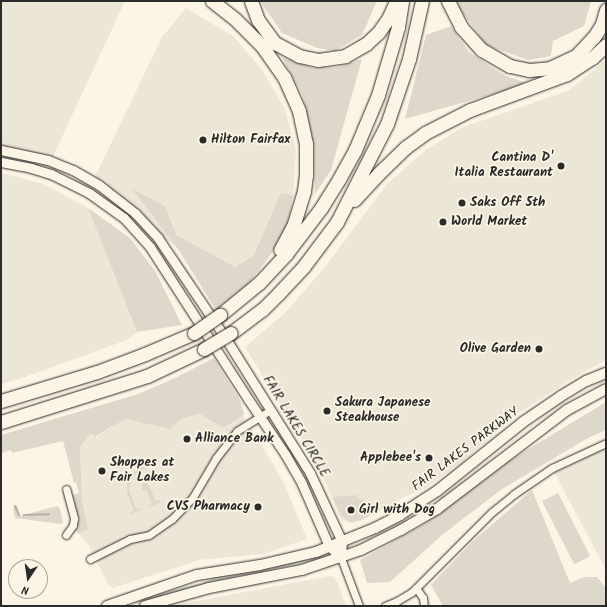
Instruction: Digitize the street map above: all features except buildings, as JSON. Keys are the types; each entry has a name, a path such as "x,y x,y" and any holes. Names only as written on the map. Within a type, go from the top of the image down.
{"highway":[{"path":"212,1 250,33 274,62 295,100 306,142 306,175 304,190 293,226 271,264 245,294"},
{"path":"251,1 260,24 276,43 300,56 318,60 345,56 366,44 378,33 389,18 396,1"},
{"path":"1,401 97,372 145,354 194,333 259,283 290,248 321,208 355,150 385,71 402,1"},
{"path":"337,222 387,124 409,59 422,1"},
{"path":"448,1 461,27 482,50 510,66 529,70 550,68 576,56 594,37 602,24 606,10"},
{"path":"1,426 147,376 204,349 231,333 262,310 278,294 304,266 337,222 378,174 406,147 425,133 470,110 567,74 592,58 606,45"},
{"path":"1,422 72,401"}],"main road":[{"name":"FAIR LAKES PARKWAY","path":"109,606 160,586 197,575 281,561 342,542 400,515 438,491 523,422 580,385 606,373"},
{"path":"145,606 209,588 291,573 341,558 380,541 437,509 567,410 606,389"}],"street":[{"name":"FAIR LAKES CIRCLE","path":"1,150 48,160 73,170 99,185 135,213 158,238 172,257 271,410 310,473 342,542 341,558"},
{"name":"FAIR LAKES CIRCLE","path":"1,162 51,174 89,193 124,218 150,247 300,480 329,546 341,558"},
{"path":"90,559 119,543 149,535 172,519 193,496 216,458 238,431 271,410"},
{"path":"385,606 405,597 416,588 492,512 514,494 552,468 606,443"},
{"path":"66,489 74,518 73,525 66,535"},
{"path":"341,558 359,606"},
{"path":"416,588 423,598 424,606"}],"shaded area":[{"path":"1,1 125,1 51,161 1,152"},
{"path":"261,1 377,1 362,35 335,51 317,48 282,33"},
{"path":"457,1 591,1 584,26 553,41 551,56 528,60 486,45 460,9"},
{"path":"186,8 233,36 263,71 285,109 296,151 293,196 254,255 235,267 178,249 135,213 93,181 162,37"},
{"path":"451,26 469,52 504,75 529,84 405,119 426,35"},
{"path":"282,57 313,68 338,67 362,59 331,170 315,194 313,143 303,96"},
{"path":"606,60 606,360 570,380 519,413 460,463 426,488 406,496 361,521 351,523 341,520 320,469 245,347 285,313 324,268 388,183 427,149 463,127 568,91"},
{"path":"1,173 44,184 88,208 137,332 127,340 22,378 1,384"},
{"path":"132,189 165,206 176,235 235,267 254,255 281,193 293,196 286,231 269,257 249,283 216,310 178,249"},
{"path":"88,208 130,238 155,271 182,325 137,332"},
{"path":"214,358 240,400 244,413 243,416 223,428 200,414 182,418 170,429 127,419 110,427 95,437 91,433 80,447 82,499 88,529 79,534 74,530 79,520 73,495 79,493 76,482 74,483 63,441 12,453 11,450 1,453 1,435 138,394 175,378"},
{"path":"606,402 606,430 588,438 502,489 442,535 390,582 367,583 360,560 423,525 512,459"},
{"path":"200,414 223,428 243,416 284,483 307,539 263,554 199,560 113,588 108,584 88,544 79,534 88,529 82,499 80,447 91,433 96,437 121,420 131,419 170,429 182,418"},
{"path":"606,443 606,570 552,468"},
{"path":"143,462 149,472 145,468 136,474 131,480 129,490 136,509 140,508 141,510 130,514 130,512 134,510 127,493 127,482 135,471 144,466"},
{"path":"147,481 156,501 159,500 161,502 150,507 147,506 152,504 146,490 143,491 141,489 143,483"},
{"path":"532,490 570,583 584,577 597,577 606,588 606,606 443,606 431,585 472,542"},
{"path":"558,493 590,556 574,564 542,501"},
{"path":"356,495 366,504 374,505 380,509 361,520 349,522 340,514 333,497"},
{"path":"17,505 20,516 57,506 60,509 63,523 61,524 15,518 13,508"},
{"path":"319,555 321,556 320,558 303,563 239,576 128,606 159,594 201,583 219,576 273,567"},
{"path":"330,576 334,577 338,584 346,606 170,606"}],"waterway":[{"path":"15,506 19,515"},
{"path":"24,515 49,514"}],"place":[{"name":"Hilton Fairfax","path":"203,140"},
{"name":"Cantina D' Italia Restaurant","path":"561,166"},
{"name":"Saks Off 5th","path":"462,203"},
{"name":"World Market","path":"443,222"},
{"name":"Olive Garden","path":"539,349"},
{"name":"Sakura Japanese Steakhouse","path":"327,411"},
{"name":"Alliance Bank","path":"187,439"},
{"name":"Applebee's","path":"429,458"},
{"name":"Shoppes at Fair Lakes","path":"102,471"},
{"name":"CVS Pharmacy","path":"258,507"},
{"name":"Girl with Dog","path":"351,510"}]}
